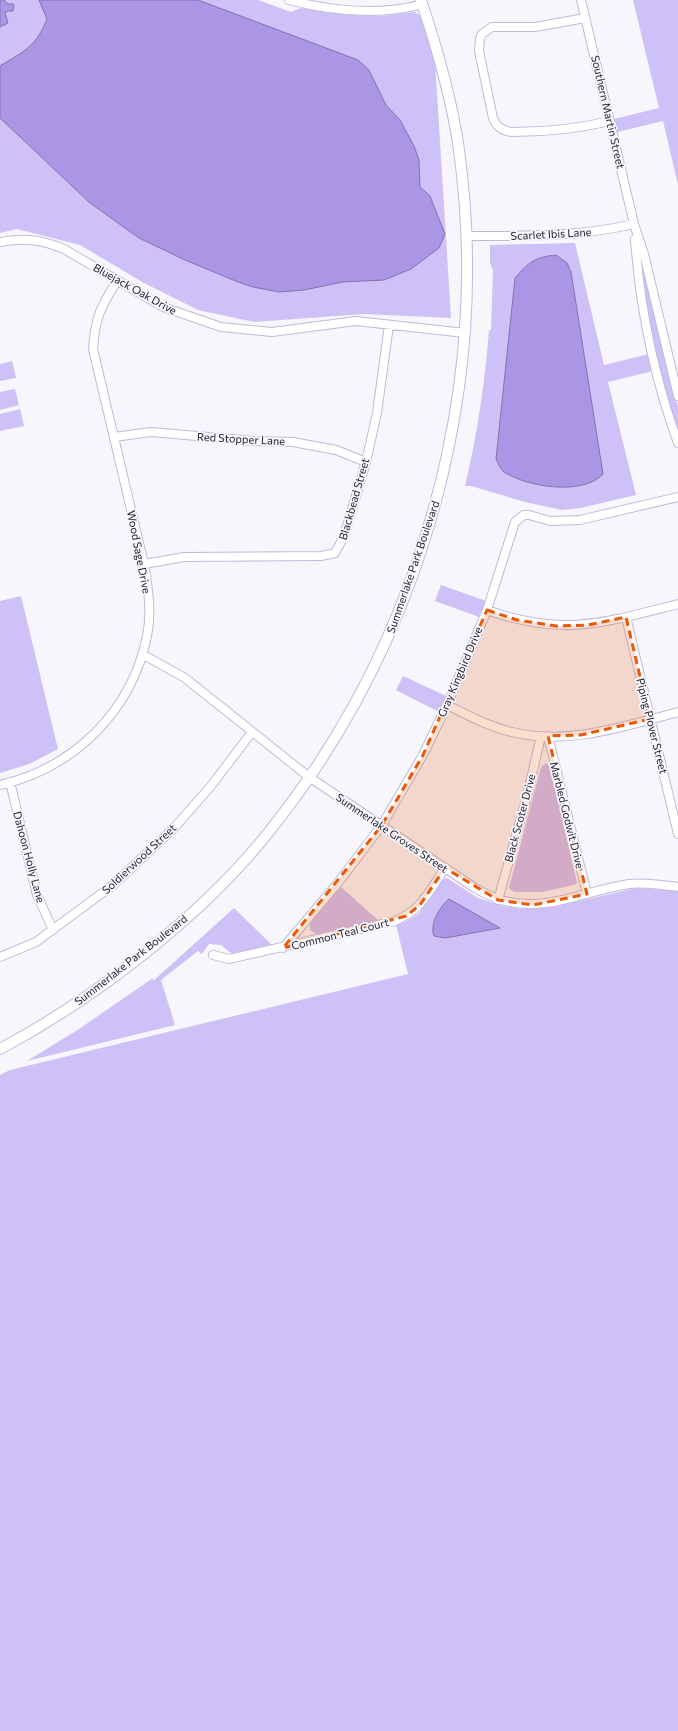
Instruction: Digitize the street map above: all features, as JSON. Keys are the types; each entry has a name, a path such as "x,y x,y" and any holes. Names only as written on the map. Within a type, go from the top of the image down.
{"main road":[{"name":"Summerlake Park Boulevard","path":"0,1049 29,1034 82,999 148,950 187,917 267,834 309,777 360,695 389,636 419,557 438,496 459,390 465,333 467,236 459,148 449,97 422,2"}],"street":[{"path":"289,0 324,8 375,11 407,8 422,2"},
{"name":"Southern Martin Street","path":"581,0 634,224 644,254 678,396"},
{"path":"585,18 535,27 492,27 482,34 479,51 493,118 498,126 505,131 512,132 556,131 584,128 610,121"},
{"name":"Southern Martin Street","path":"634,224 639,286 647,331 665,404 678,443"},
{"name":"Scarlet Ibis Lane","path":"467,236 542,236 576,234 634,224"},
{"name":"Bluejack Oak Drive","path":"0,242 24,239 50,243 64,249 163,307 221,327 272,332 356,321 465,333"},
{"name":"Wood Sage Drive","path":"0,785 36,774 53,765 90,737 120,704 142,654 147,636 150,612 148,584 93,349 98,314 117,281"},
{"name":"Blackbead Street","path":"144,564 184,557 321,556 334,552 344,536 366,462 377,413 389,325"},
{"name":"Red Stopper Lane","path":"114,437 151,432 254,441 292,442 336,450 366,462"},
{"name":"Gray Kingbird Drive","path":"283,948 337,884 382,825 423,755 447,705 487,610 515,522 524,515 550,520 580,520 678,497"},
{"path":"487,610 517,620 556,626 588,625 678,604"},
{"name":"Piping Plover Street","path":"626,617 678,834"},
{"name":"Summerlake Groves Street","path":"142,654 185,678 309,777 475,888 498,900 512,904 533,905 636,883 678,886"},
{"path":"447,705 495,727 525,735 544,736 581,735 678,712"},
{"name":"Soldierwood Street","path":"0,957 36,942 113,885 175,827 211,786 252,732"},
{"name":"Marbled Godwit Drive","path":"544,736 587,894"},
{"name":"Black Scoter Drive","path":"498,900 544,736"},
{"name":"Dahoon Holly Lane","path":"10,782 37,895 53,930"},
{"name":"Common Teal Court","path":"213,956 229,959 283,948 395,921 406,916 420,905 445,868"}],"highlighted area":[{"path":"487,610 517,620 556,626 588,625 626,617 650,719 581,735 548,736 587,894 533,905 498,900 445,868 420,905 406,916 283,948 382,825 423,755"}],"shaded area":[{"path":"0,0 258,0 291,12 301,8 352,15 382,16 415,12 422,17 435,61 451,318 364,314 254,322 198,310 144,283 80,245 17,229 0,233"},
{"path":"0,0 4,0 8,4 13,4 14,6 13,11 8,11 5,13 8,23 0,27"},
{"path":"39,0 198,0 358,60 369,70 386,105 400,120 414,146 419,160 420,187 430,196 445,234 439,248 411,269 384,280 343,282 304,290 279,292 253,287 238,282 185,260 139,238 90,203 0,118 0,66 34,42 43,28 47,19"},
{"path":"633,0 678,0 678,185 663,121 617,132 614,119 659,108"},
{"path":"575,243 604,365 649,354 653,371 608,382 636,495 580,508 562,510 525,502 471,486 465,486 477,428 483,389 489,330 491,330 493,270 490,263 490,245"},
{"path":"639,254 641,256 678,407 678,435 663,386 648,321"},
{"path":"556,255 567,263 571,272 603,474 594,481 569,487 555,487 526,482 504,472 496,459 515,278 533,261 543,257"},
{"path":"12,361 16,378 0,381 0,364"},
{"path":"15,389 19,405 0,410 0,392"},
{"path":"20,409 24,426 0,431 0,414"},
{"path":"441,585 486,601 479,617 435,601"},
{"path":"21,596 58,749 29,764 0,773 0,601"},
{"path":"403,676 446,696 439,712 396,690"},
{"path":"546,763 550,766 577,883 542,892 514,892 509,888 541,767"},
{"path":"447,878 478,898 503,906 521,909 553,907 636,888 678,891 678,1731 0,1731 0,1075 10,1070 408,974 396,925 408,921 418,914 435,888"},
{"path":"341,887 378,920 318,935 310,930 310,923"},
{"path":"449,899 500,928 445,938 434,936 433,927 436,916 442,906"},
{"path":"234,908 272,945 232,954 221,945 209,944 202,954 198,951 161,980 175,1025 27,1061 79,1029 153,978 153,981"}]}
